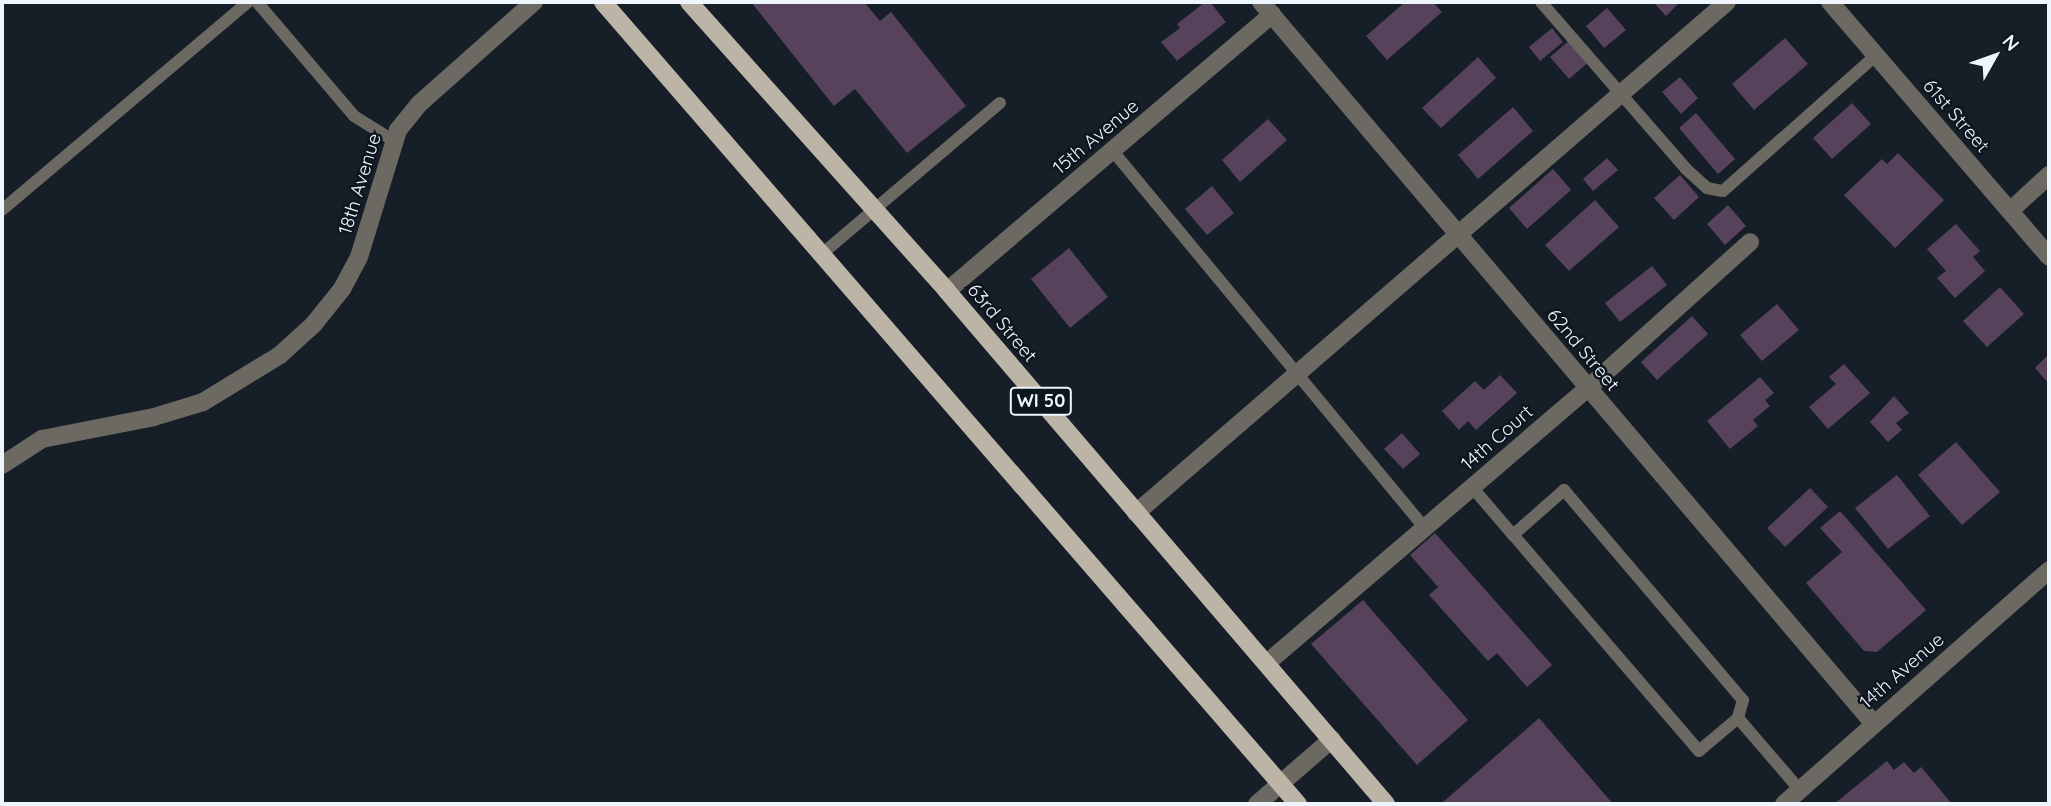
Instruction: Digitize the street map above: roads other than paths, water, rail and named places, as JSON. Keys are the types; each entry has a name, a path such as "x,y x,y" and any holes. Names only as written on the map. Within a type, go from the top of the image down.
{"main road":[{"path":"603,2 1298,804"},
{"name":"63rd Street","path":"690,2 947,291 1387,804"}],"street":[{"name":"18th Avenue","path":"2,465 16,453 42,439 154,417 204,402 280,355 313,325 335,298 359,257 398,130 419,104 534,2"},
{"path":"1136,513 1727,2"},
{"name":"61st Street","path":"1830,2 2049,257"},
{"name":"15th Avenue","path":"947,291 1112,150 1267,8"},
{"name":"62nd Street","path":"1267,8 1874,723"},
{"path":"2010,211 2049,175"},
{"name":"14th Court","path":"1267,663 1588,388 1750,242"},
{"name":"14th Avenue","path":"1784,804 2049,570"},
{"path":"1257,804 1332,738"}],"lane":[{"path":"2,210 248,2"},
{"path":"257,2 354,116 394,141"},
{"path":"1541,2 1686,169 1707,188 1723,191 1876,55"},
{"path":"823,253 876,211 1000,103"},
{"path":"1112,150 1425,527"},
{"path":"1472,487 1513,535 1699,751 1738,719 1743,700 1564,490 1513,535"},
{"path":"1738,719 1800,790"}]}
